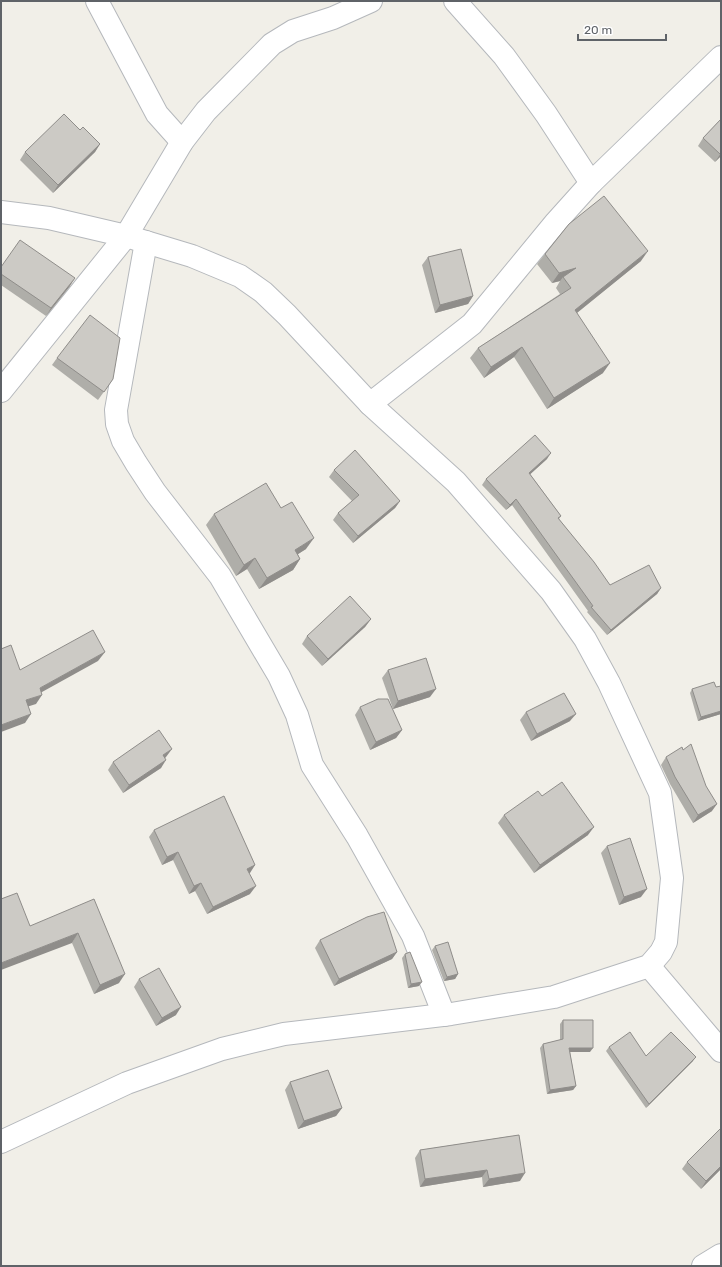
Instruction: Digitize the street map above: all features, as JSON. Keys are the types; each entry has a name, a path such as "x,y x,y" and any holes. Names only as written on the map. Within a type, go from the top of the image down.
{"street":[{"path":"97,1 157,114 182,142"},
{"path":"1,391 136,239 182,142 206,111 272,44 293,32 333,18 371,1"},
{"path":"455,1 504,56 546,114 591,184"},
{"path":"370,404 472,324 556,222 591,184 721,57"},
{"path":"1,212 49,218 136,239 192,256 240,276 263,292 287,315 370,404 456,482 551,591 585,639 609,683 660,793 672,878 666,942 649,966 554,997 444,1015 284,1034 222,1049 128,1083 1,1142"},
{"path":"136,239 116,410 117,424 123,440 155,492 220,576 279,676 297,714 312,766 357,836 413,936 444,1015"},
{"path":"649,966 721,1051"},
{"path":"703,1266 721,1256"}],"building":[{"path":"64,114 80,130 83,127 100,144 58,185 25,152"},
{"path":"721,119 721,153 720,154 703,138"},
{"path":"604,196 648,251 575,310 610,363 554,398 522,347 491,367 478,348 571,288 563,277 576,268 559,273 545,254 569,224"},
{"path":"20,240 75,278 51,308 1,274 1,267"},
{"path":"461,249 473,296 440,305 428,257"},
{"path":"90,315 120,338 113,379 104,392 57,358"},
{"path":"535,435 551,453 529,473 561,516 558,518 594,562 610,585 649,565 661,588 611,630 591,607 593,606 516,499 510,505 486,479"},
{"path":"355,450 400,501 358,536 338,513 359,495 334,470"},
{"path":"266,483 281,508 292,502 314,538 295,550 300,559 267,578 255,558 244,565 214,514"},
{"path":"350,596 371,619 328,659 307,636"},
{"path":"93,630 105,652 40,688 42,695 26,700 31,714 1,725 1,649 11,645 20,670"},
{"path":"426,658 436,689 398,701 388,670"},
{"path":"714,682 716,687 721,686 721,711 701,717 692,689"},
{"path":"564,693 576,714 537,734 526,712"},
{"path":"378,699 388,699 402,730 376,742 360,707"},
{"path":"159,730 172,749 163,755 166,760 129,785 113,762"},
{"path":"691,744 706,786 717,804 698,815 675,777 666,757 682,747 683,750"},
{"path":"562,782 594,827 540,865 504,815 538,791 542,796"},
{"path":"224,796 255,865 247,869 256,886 213,907 201,883 194,886 178,852 167,857 154,830"},
{"path":"630,838 647,889 624,897 607,846"},
{"path":"17,893 30,926 94,899 125,974 100,985 78,933 1,963 1,899"},
{"path":"384,912 397,952 339,979 320,940 367,917"},
{"path":"448,942 458,974 447,977 435,946"},
{"path":"410,952 422,982 411,984 405,954"},
{"path":"159,968 181,1007 162,1018 139,979"},
{"path":"563,1020 593,1020 593,1048 569,1048 576,1086 550,1090 543,1044 563,1039"},
{"path":"630,1032 646,1056 671,1032 696,1057 649,1104 609,1047"},
{"path":"328,1070 342,1108 304,1121 290,1082"},
{"path":"721,1128 721,1166 706,1181 687,1162"},
{"path":"519,1135 525,1173 489,1179 487,1170 425,1179 420,1150"}]}
